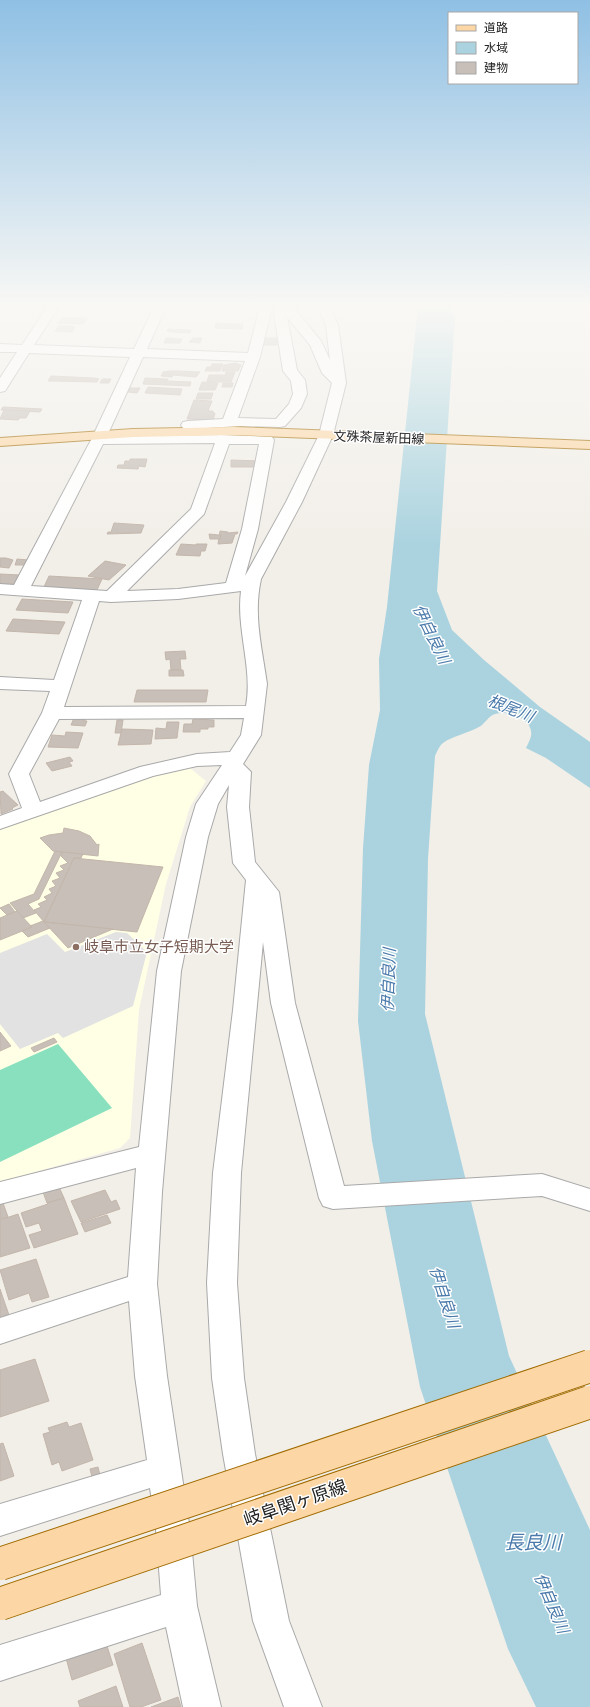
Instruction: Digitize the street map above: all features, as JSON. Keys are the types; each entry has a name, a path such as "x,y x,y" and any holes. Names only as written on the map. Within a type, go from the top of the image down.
{"main road":[{"name":"文殊茶屋新田線","path":"0,442 100,435 234,431 590,445"},
{"path":"0,1564 590,1366"},
{"name":"岐阜関ヶ原線","path":"0,1604 590,1402"}],"street":[{"path":"20,590 100,435 122,387"},
{"path":"229,423 242,387"},
{"path":"100,435 229,423 280,423 296,405 300,394 299,387"},
{"path":"0,589 111,597 178,594 242,586 252,579 294,502 326,435 338,387"},
{"path":"100,435 267,440 250,529 242,586 248,602 249,635 258,686 255,712 251,735 207,804 198,837 169,971 152,1154 142,1284 151,1376 173,1530 179,1606 202,1707"},
{"path":"111,597 198,511 222,445 222,439"},
{"path":"33,810 19,774 52,713 92,596"},
{"path":"0,683 62,686"},
{"path":"52,713 255,712"},
{"path":"0,823 33,810 147,771 197,760 234,761"},
{"path":"234,761 241,772 238,807 244,863 268,892 283,1003 333,1198 542,1185 590,1200"},
{"path":"257,880 245,1010 227,1173 222,1283 228,1378 239,1454 271,1621 303,1707"},
{"path":"0,1193 152,1154"},
{"path":"0,1331 142,1284"},
{"path":"0,1520 165,1469"},
{"path":"0,1663 179,1606"}],"shaded area":[{"name":"岐阜市立女子短期大学","path":"190,768 206,781 190,807 166,884 139,1010 130,1138 120,1148 0,1182 0,829 151,776"},
{"path":"116,932 127,933 147,952 133,1006 63,1038 58,1033 20,1049 0,1024 0,953 47,934 65,952"}],"green space":[{"path":"58,1044 112,1108 0,1162 0,1070"}],"water":[{"name":"長良川","path":"410,387 450,387 437,591 452,630 484,660 540,707 590,742 590,788 546,758 526,748 531,736 529,725 519,717 507,713 493,715 479,727 456,736 439,747 435,756 428,859 425,1014 509,1356 590,1530 590,1707 536,1707 508,1649 420,1387 372,1141 358,1021 363,848 369,765 380,710 379,659 387,607"}],"building":[{"path":"148,387 182,389 180,395 145,393"},
{"path":"200,387 216,387 215,390 199,390"},
{"path":"130,388 140,388 137,393 127,392"},
{"path":"198,393 213,393 211,399 196,399"},
{"path":"194,400 212,401 208,411 213,411 213,413 215,413 213,420 187,419"},
{"path":"3,407 42,409 40,412 1,410"},
{"path":"4,410 30,411 26,418 20,418 18,420 0,419"},
{"path":"130,459 147,459 145,467 139,466 138,469 117,468 118,465 124,465 125,461 130,461"},
{"path":"231,460 260,461 258,467 231,467"},
{"path":"114,523 144,525 141,533 107,534 108,532 111,532"},
{"path":"220,531 228,533 238,532 235,534 232,543 218,544"},
{"path":"209,534 221,535 220,539 210,539"},
{"path":"181,544 207,544 205,551 201,551 200,556 176,555"},
{"path":"0,558 13,560 9,568 0,567"},
{"path":"17,559 28,560 25,565 15,565"},
{"path":"105,561 126,565 109,580 88,576"},
{"path":"0,574 20,575 15,584 7,584 6,587 0,587"},
{"path":"49,576 102,579 96,592 43,589"},
{"path":"22,599 73,602 68,613 16,610"},
{"path":"13,619 65,622 59,634 6,631"},
{"path":"185,651 186,659 180,659 181,670 171,670 170,659 166,660 165,652"},
{"path":"169,670 183,670 184,676 169,676"},
{"path":"137,690 208,690 206,702 134,702"},
{"path":"74,718 87,721 85,726 71,725"},
{"path":"193,719 214,720 214,727 200,729 200,732 183,732 184,724 192,724"},
{"path":"117,720 123,720 121,733 115,733"},
{"path":"167,722 179,722 177,738 155,739 156,728 166,729"},
{"path":"122,729 153,730 151,744 118,745"},
{"path":"66,732 83,733 78,748 48,747 52,735 65,736"},
{"path":"70,757 73,761 69,762 72,766 52,771 46,763"},
{"path":"3,791 18,805 1,814 0,792"},
{"path":"64,828 79,831 90,836 97,845 99,844 98,856 53,851 40,838 63,833"},
{"path":"55,851 62,852 39,899 28,904 36,913 23,918 10,903 34,894"},
{"path":"62,852 83,854 81,858 74,858 44,922 34,910 41,907 38,904 47,900 44,897 52,893 49,889 56,886 52,881 60,878 56,873 64,870 60,866 68,863 61,856"},
{"path":"74,858 163,867 137,932 44,922"},
{"path":"9,904 15,912 7,915 0,908"},
{"path":"17,911 32,927 0,940 0,918"},
{"path":"43,921 50,928 28,937 22,931 32,927 30,926"},
{"path":"44,922 113,929 68,948"},
{"path":"0,1032 11,1046 0,1051"},
{"path":"54,1038 57,1042 34,1052 31,1048"},
{"path":"59,1187 64,1198 47,1203 43,1192"},
{"path":"105,1190 111,1202 116,1200 120,1209 81,1222 71,1201"},
{"path":"64,1198 78,1234 34,1248 29,1235 42,1231 39,1223 26,1227 21,1213"},
{"path":"3,1203 8,1217 0,1219 0,1204"},
{"path":"18,1214 30,1248 0,1257 0,1220"},
{"path":"107,1215 111,1223 85,1232 81,1223"},
{"path":"36,1259 49,1297 32,1302 29,1293 9,1300 0,1270"},
{"path":"0,1289 10,1318 0,1322"},
{"path":"35,1359 49,1401 0,1417 0,1370"},
{"path":"67,1422 69,1427 81,1423 93,1460 62,1471 59,1462 52,1465 43,1434 50,1432 48,1428"},
{"path":"3,1443 14,1476 0,1481 0,1444"},
{"path":"98,1467 100,1475 92,1477 90,1469"},
{"path":"103,1633 113,1665 72,1680 63,1647"},
{"path":"142,1643 161,1700 141,1707 130,1707 114,1654"},
{"path":"116,1686 123,1707 80,1707 78,1701"},
{"path":"178,1697 181,1707 151,1707"}],"place":[{"name":"岐阜市立女子短期大学","path":"76,947"}],"water label":[{"name":"伊自良川","path":"432,634"},
{"name":"根尾川","path":"511,708"},
{"name":"伊自良川","path":"388,980"},
{"name":"伊自良川","path":"445,1297"},
{"name":"伊自良川","path":"552,1603"}]}
